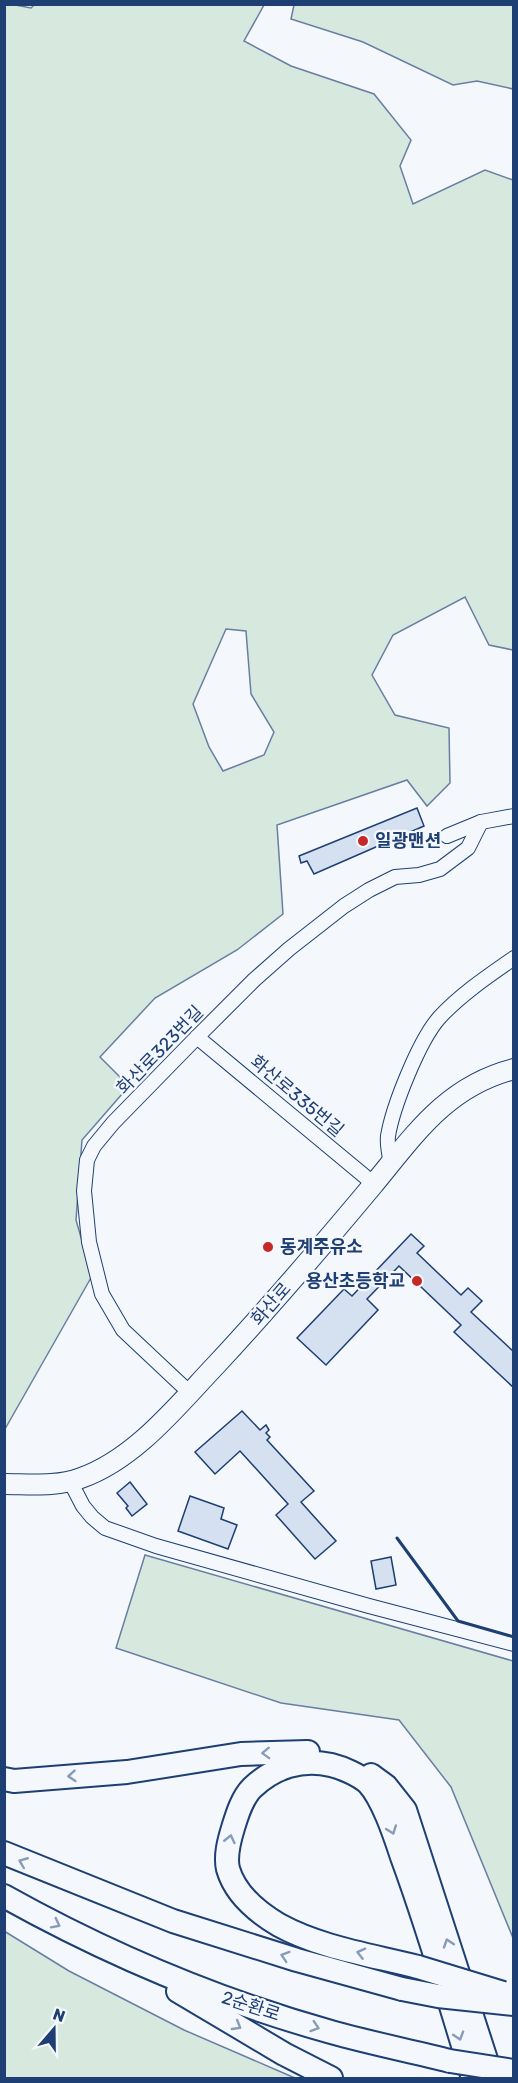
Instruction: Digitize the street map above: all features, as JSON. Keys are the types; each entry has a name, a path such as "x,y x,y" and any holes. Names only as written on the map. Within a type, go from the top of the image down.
{"highway":[{"path":"4,1779 127,1772 241,1754 320,1751 358,1766 386,1786 405,1810 492,2079"},
{"path":"472,2079 419,1904 387,1814 368,1783 343,1768 318,1762 293,1763 274,1772 252,1788 239,1808 227,1852 228,1867 237,1889 254,1907 278,1924 311,1940 418,1967 513,1996"},
{"path":"4,1853 173,1921 297,1960 402,1989 438,1996 513,2004"},
{"name":"2순환로","path":"4,1896 114,1954 246,2005 331,2032 450,2061 513,2071"},
{"path":"114,1954 331,2079"}],"main road":[{"name":"화산로","path":"4,1484 34,1485 70,1481 112,1464 135,1447 242,1337 426,1123 462,1090 496,1074 513,1069"}],"street":[{"path":"447,836 481,822 513,816"},
{"name":"화산로323번길","path":"190,1392 123,1330 102,1294 89,1242 84,1191 87,1160 100,1137 254,980 289,949 344,906 369,890 395,878 440,869 468,848 481,822"},
{"path":"391,1163 387,1138 418,1050 429,1031 439,1018 475,986 513,958"},
{"name":"화산로335번길","path":"197,1037 374,1184"},
{"path":"70,1481 83,1506 105,1528 179,1552 513,1644"}],"shaded area":[{"path":"35,4 264,5 244,41 291,66 374,94 411,140 400,166 413,204 485,170 513,180 513,650 489,645 465,597 393,635 372,675 395,715 449,728 450,783 427,806 407,780 277,825 283,914 237,950 155,998 100,1057 129,1086 82,1140 76,1220 92,1276 5,1429 5,5 31,8","holes":["226,629 246,631 251,694 274,732 264,755 223,771 209,747 193,704"]},
{"path":"294,5 513,5 513,89 477,81 453,85 363,42 291,19"},
{"path":"145,1555 513,1661 513,1938 451,1787 399,1720 281,1703 116,1648"},
{"path":"4,1931 69,1971 184,2030 295,2078 5,2078"}],"building":[{"name":"일광맨션","path":"417,808 424,826 314,874 307,861 301,863 299,856"},
{"path":"411,1234 424,1246 417,1253 461,1295 468,1288 482,1301 471,1312 514,1352 514,1388 454,1332 461,1325 399,1266 367,1299 378,1310 326,1365 297,1338 344,1289 352,1296"},
{"path":"242,1411 260,1430 266,1425 269,1430 266,1433 270,1437 267,1440 314,1491 301,1502 336,1541 315,1559 276,1515 288,1504 240,1451 215,1474 195,1452"},
{"path":"130,1482 147,1504 132,1516 126,1508 128,1506 117,1493"},
{"path":"190,1496 224,1508 221,1519 237,1525 228,1549 178,1531"},
{"path":"391,1557 396,1585 376,1589 371,1561"}],"wall":[{"path":"397,1538 458,1621 514,1637"}],"place":[{"name":"일광맨션","path":"363,841"},
{"name":"동계주유소","path":"268,1247"},
{"name":"용산초등학교","path":"417,1281"}]}
